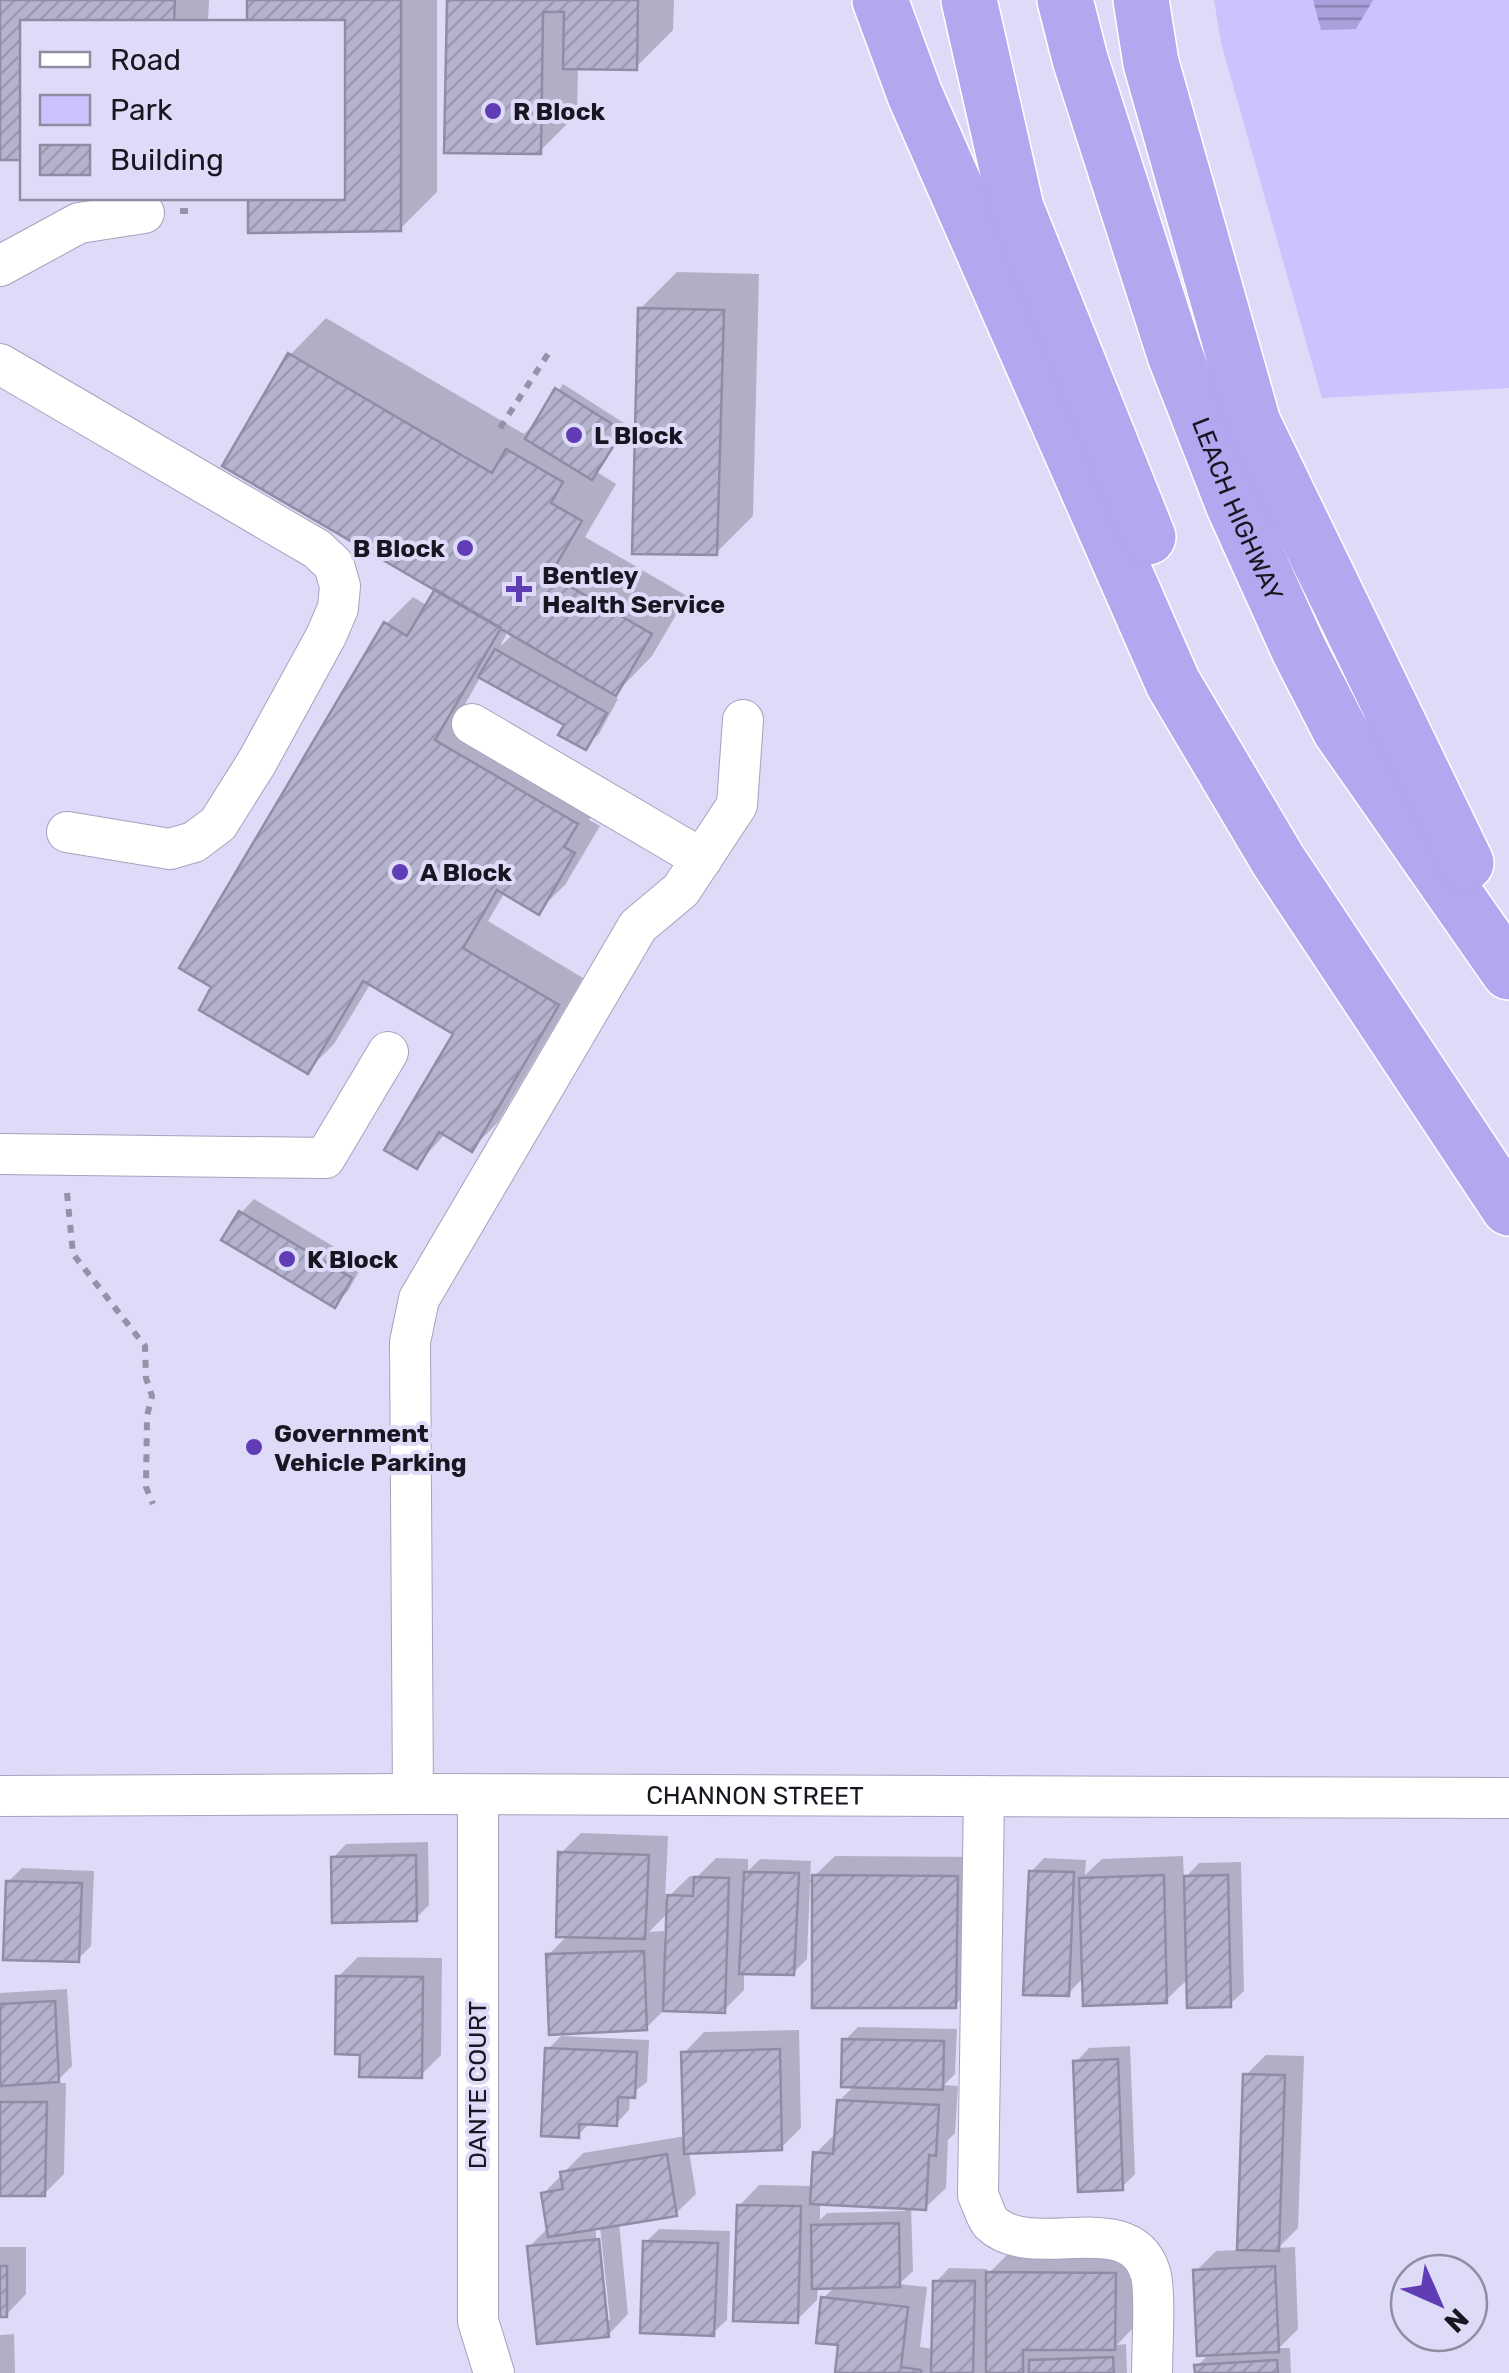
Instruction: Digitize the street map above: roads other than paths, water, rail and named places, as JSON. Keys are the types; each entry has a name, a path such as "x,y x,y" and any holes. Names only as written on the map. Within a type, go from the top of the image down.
{"highway":[{"path":"880,0 915,95 1173,683 1278,860 1509,1208"},
{"path":"968,0 1016,208 1278,860"},
{"name":"LEACH HIGHWAY","path":"1065,0 1080,59 1175,355 1234,506 1298,650 1340,730 1509,972"},
{"path":"1141,0 1150,63 1252,422 1509,953"}],"street":[{"path":"0,266 79,223 144,213"},
{"path":"0,364 317,549 334,565 340,586 338,608 326,636 218,824 194,842 170,849 67,832"},
{"path":"413,1794 410,1342 419,1299 638,926 681,890 737,805 742,720"},
{"path":"472,724 702,859"},
{"path":"0,1154 325,1158 388,1052"},
{"name":"DANTE COURT","path":"478,1795 478,2321 494,2373"},
{"name":"CHANNON STREET","path":"0,1796 1509,1798"},
{"path":"984,1796 978,2195 989,2221 1014,2238 1113,2238 1138,2250 1151,2273 1152,2373"}],"place":[{"name":"R Block","path":"493,111"},
{"name":"L Block","path":"574,435"},
{"name":"B Block","path":"465,548"},
{"name":"Bentley Health Service","path":"519,589"},
{"name":"A Block","path":"400,872"},
{"name":"K Block","path":"287,1259"},
{"name":"Government Vehicle Parking","path":"254,1447"}]}
